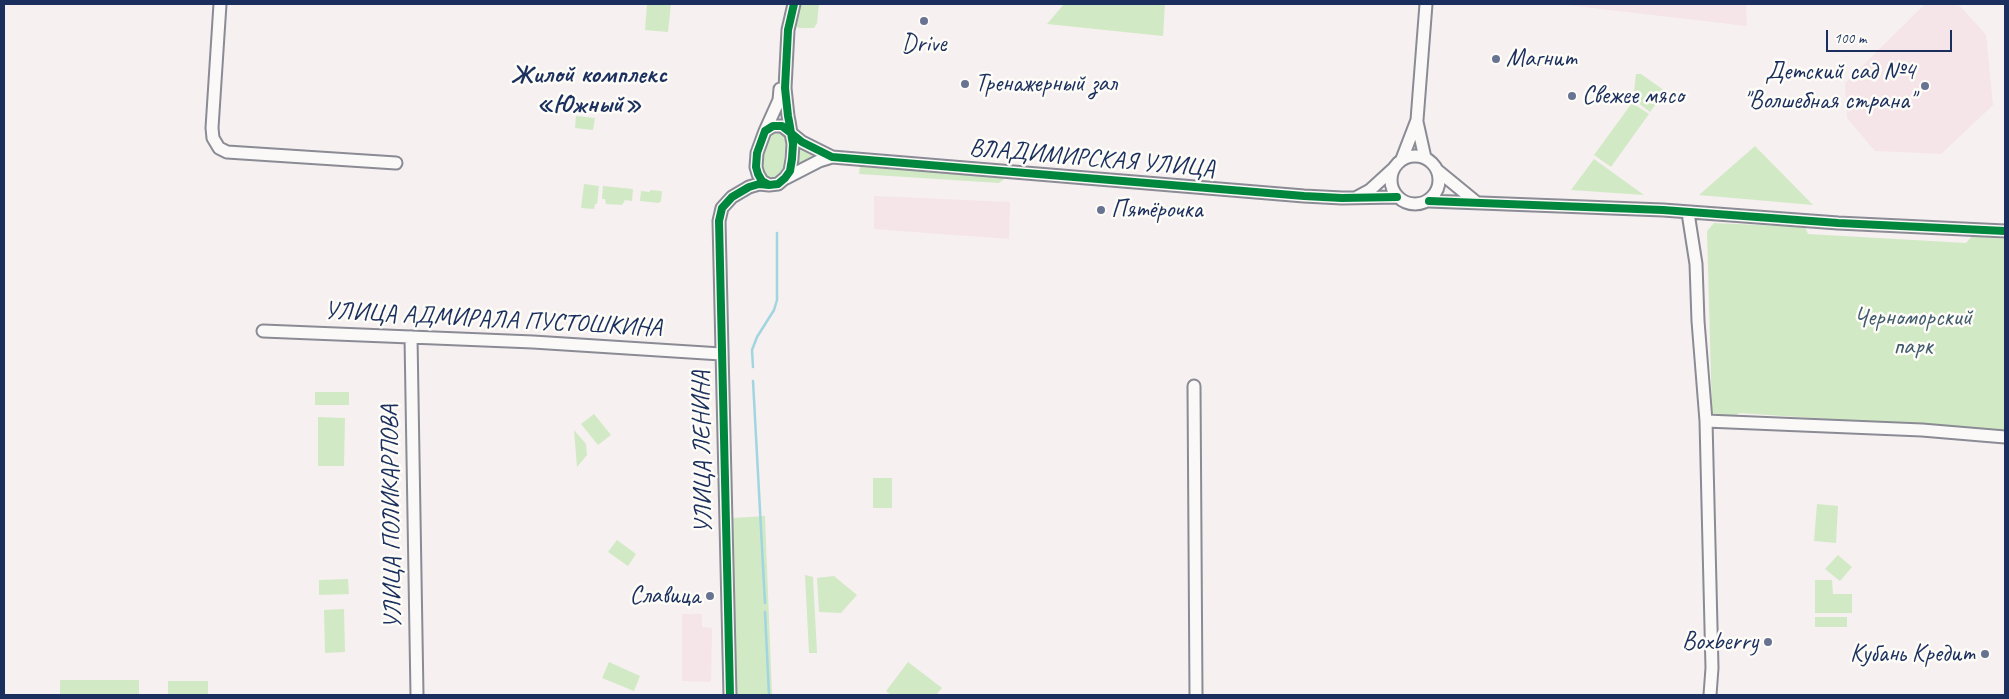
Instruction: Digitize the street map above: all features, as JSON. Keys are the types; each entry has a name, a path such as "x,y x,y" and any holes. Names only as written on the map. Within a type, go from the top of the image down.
{"street":[{"path":"220,4 212,128 213,138 219,148 227,152 396,163"},
{"path":"749,187 756,166 758,147 779,100 784,30 792,4"},
{"path":"785,178 790,171 793,144 785,88 788,30 792,4"},
{"path":"1425,158 1417,120 1426,4"},
{"path":"1356,197 1370,190 1402,159 1417,120"},
{"name":"ВЛАДИМИРСКАЯ УЛИЦА","path":"765,132 773,126 782,126 817,151 832,157 1304,196 1397,197"},
{"path":"1402,159 1416,156 1425,158 1476,202"},
{"name":"ВЛАДИМИРСКАЯ УЛИЦА","path":"749,187 759,184 778,184 785,178 819,161 832,157"},
{"path":"756,166 762,181 769,185"},
{"path":"1393,169 1390,175 1391,187 1397,197 1412,205 1428,201 1476,202 2005,232"},
{"path":"1428,201 1436,192 1439,181 1437,170"},
{"name":"УЛИЦА ЛЕНИНА","path":"730,695 719,221 722,208 732,197 749,187"},
{"path":"1688,213 1696,264 1698,321 1706,421 1712,668 1710,695"},
{"name":"УЛИЦА АДМИРАЛА ПУСТОШКИНА","path":"263,331 533,342 721,354"},
{"name":"УЛИЦА ПОЛИКАРПОВА","path":"411,337 418,695"},
{"path":"1194,386 1196,695"},
{"path":"1706,421 1922,430 2005,437"}],"shaded area":[{"path":"1558,4 1746,4 1747,26"},
{"path":"1925,4 1960,6 1986,35 1993,105 1941,154 1875,151 1847,118 1845,83"},
{"path":"874,196 1010,202 1009,239 874,229"},
{"path":"682,614 702,614 702,627 712,628 711,682 682,681"}],"green space":[{"path":"647,4 671,4 668,32 645,30"},
{"path":"795,4 819,4 817,23 814,28 799,28 793,24"},
{"path":"1064,4 1165,4 1163,36 1047,24"},
{"path":"1636,74 1641,74 1665,91 1650,112 1633,99"},
{"path":"1632,103 1649,114 1611,167 1594,155"},
{"path":"576,116 595,118 593,130 575,128"},
{"path":"775,130 782,132 786,137 783,170 776,179 769,180 762,175 761,166 766,138"},
{"path":"797,142 816,156 792,171"},
{"path":"1755,146 1813,205 1699,195"},
{"path":"1594,159 1644,195 1571,190"},
{"path":"860,166 1000,176 1004,179 999,183 859,174"},
{"path":"584,184 599,186 597,204 595,204 594,209 581,208"},
{"path":"603,186 633,189 632,201 625,200 622,205 606,204 605,199 602,199"},
{"path":"650,190 662,191 659,203 640,201 641,191 650,192"},
{"name":"Черноморский парк","path":"1714,223 1805,227 1808,234 1966,243 1972,236 2005,239 2005,431 1739,413 1733,418 1719,419 1712,413 1707,231"},
{"path":"315,392 349,392 349,405 315,405"},
{"path":"594,414 611,435 598,445 581,424"},
{"path":"318,417 345,418 344,466 318,466"},
{"path":"574,430 586,444 587,455 577,467"},
{"path":"873,478 892,478 892,508 873,508"},
{"path":"1817,504 1838,506 1836,543 1814,541"},
{"path":"765,516 772,695 736,695 733,518"},
{"path":"617,540 636,554 628,566 608,552"},
{"path":"1838,555 1852,567 1840,581 1825,569"},
{"path":"805,575 813,577 817,653 809,653"},
{"path":"834,576 857,595 841,613 819,612 817,578"},
{"path":"348,579 349,594 319,595 319,580"},
{"path":"1815,580 1832,580 1833,594 1852,594 1852,613 1815,613"},
{"path":"344,609 345,652 325,653 324,610"},
{"path":"1815,617 1847,617 1847,627 1815,627"},
{"path":"609,662 640,676 634,691 602,678"},
{"path":"908,662 942,688 936,695 891,695 886,691"},
{"path":"60,680 139,680 139,695 60,695"},
{"path":"168,681 208,681 208,695 168,695"}],"waterway":[{"path":"753,367 752,350 757,337 774,310 777,300 777,233"},
{"path":"753,381 765,603"},
{"path":"765,612 769,695"}],"cycle path":[{"path":"794,4 788,30 785,88 788,116 789,121 791,133 793,144 792,159 790,171 785,178 778,184 769,185 762,181 758,174 756,167 757,153 765,131 773,126 782,126 791,133 802,142 832,157 1304,196 1342,198 1397,197"},
{"path":"730,695 719,221 722,208 732,197 749,187 759,184 769,185"},
{"path":"1429,201 1663,210 1838,223 2005,231"}],"place":[{"name":"Drive","path":"924,21"},
{"name":"Магнит","path":"1496,59"},
{"name":"Тренажерный зал","path":"965,84"},
{"name":"Детский сад №4 \"Волшебная страна\"","path":"1925,86"},
{"name":"Свежее мясо","path":"1572,96"},
{"name":"Пятёрочка","path":"1101,210"},
{"name":"Славица","path":"710,596"},
{"name":"Boxberry","path":"1768,642"},
{"name":"Кубань Кредит","path":"1985,654"}],"district":[{"name":"Жилой комплекс «Южный»","path":"589,90"}]}
